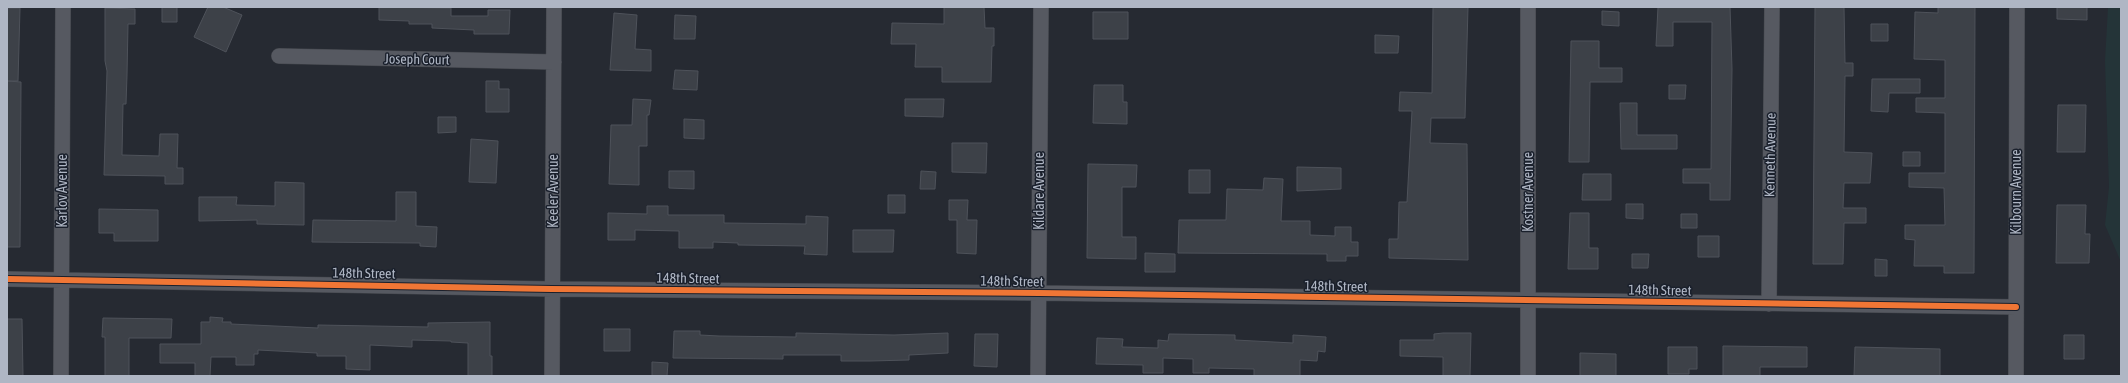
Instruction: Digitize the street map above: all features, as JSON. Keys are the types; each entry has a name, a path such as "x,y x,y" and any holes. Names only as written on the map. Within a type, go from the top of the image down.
{"street":[{"name":"Karlov Avenue","path":"61,376 63,7"},
{"name":"Keeler Avenue","path":"552,376 554,7"},
{"name":"Kildare Avenue","path":"1038,376 1040,7"},
{"name":"Kostner Avenue","path":"1528,7 1528,376"},
{"name":"Kenneth Avenue","path":"1768,304 1772,7"},
{"name":"Kilbourn Avenue","path":"2016,376 2017,7"},
{"name":"Joseph Court","path":"279,56 554,62"},
{"name":"148th Street","path":"7,279 552,289 2016,307"}],"shaded area":[{"path":"2108,7 2121,7 2121,262 2105,225 2109,187 2105,61"}],"building":[{"path":"162,7 177,7 177,22 162,22"},
{"path":"208,7 223,7 242,15 226,52 194,37"},
{"path":"379,7 451,8 451,16 488,16 488,10 510,10 509,34 474,34 474,30 432,28 432,24 409,24 409,21 379,20"},
{"path":"944,7 984,7 985,28 994,28 991,82 942,82 942,67 915,67 916,44 891,44 892,23 944,24"},
{"path":"1433,7 1468,7 1465,118 1431,118 1430,143 1467,144 1468,260 1389,258 1389,239 1398,239 1399,202 1407,202 1412,111 1399,111 1400,92 1432,93"},
{"path":"1658,7 1730,7 1732,69 1730,200 1710,200 1710,183 1683,183 1683,169 1711,169 1712,22 1673,22 1673,46 1656,46"},
{"path":"1815,7 1844,7 1845,63 1853,63 1853,76 1845,76 1844,152 1872,153 1870,183 1844,183 1843,208 1866,208 1866,223 1844,223 1843,264 1813,264"},
{"path":"1938,7 1975,7 1974,273 1944,273 1944,266 1914,266 1915,240 1905,239 1905,225 1945,225 1944,188 1909,187 1909,173 1945,173 1945,113 1916,112 1916,98 1945,98 1945,60 1914,59 1915,12 1938,13"},
{"path":"2057,7 2087,7 2087,20 2057,19"},
{"path":"7,8 20,8 18,81 7,81"},
{"path":"105,8 135,9 135,24 128,24 126,104 123,104 122,155 159,156 160,134 178,134 177,168 183,168 183,184 165,184 165,176 104,175 107,71 105,61"},
{"path":"1602,11 1619,12 1619,26 1602,25"},
{"path":"1093,12 1128,12 1128,39 1093,39"},
{"path":"614,13 637,15 635,49 651,50 651,71 610,70"},
{"path":"675,15 696,16 695,39 674,39"},
{"path":"1871,24 1888,24 1888,41 1871,41"},
{"path":"1375,35 1399,36 1398,53 1375,53"},
{"path":"1571,41 1599,41 1599,68 1622,68 1622,82 1590,82 1589,162 1569,162"},
{"path":"675,70 698,71 697,90 673,89"},
{"path":"1872,79 1920,79 1920,93 1889,93 1888,112 1871,111"},
{"path":"7,81 21,82 20,247 7,247"},
{"path":"486,81 499,81 499,89 509,89 509,112 486,112"},
{"path":"1094,85 1123,85 1123,102 1127,102 1127,124 1093,123"},
{"path":"1669,85 1686,85 1685,99 1669,99"},
{"path":"633,99 651,100 649,115 647,115 647,146 639,146 639,185 609,184 611,125 632,125"},
{"path":"905,99 944,99 943,117 905,116"},
{"path":"1620,103 1637,103 1637,135 1677,135 1677,149 1621,149"},
{"path":"2058,105 2086,105 2085,152 2057,152"},
{"path":"438,117 456,117 456,132 438,133"},
{"path":"684,119 704,120 704,139 684,138"},
{"path":"471,139 498,141 496,183 469,182"},
{"path":"952,143 987,143 986,173 952,172"},
{"path":"1903,152 1920,152 1920,166 1903,166"},
{"path":"1088,164 1137,165 1136,187 1122,187 1122,237 1136,237 1136,259 1087,258"},
{"path":"1297,167 1341,168 1341,189 1297,191"},
{"path":"1189,170 1210,170 1210,193 1189,193"},
{"path":"669,171 694,171 694,189 669,188"},
{"path":"921,171 936,172 935,189 920,189"},
{"path":"1583,174 1611,174 1611,200 1582,200"},
{"path":"1264,178 1283,179 1281,221 1310,221 1310,235 1335,236 1335,227 1351,227 1351,242 1358,242 1358,256 1346,256 1346,261 1327,261 1327,254 1178,253 1179,220 1226,220 1227,189 1263,190"},
{"path":"275,182 304,183 304,225 257,224 257,220 199,221 199,197 237,197 236,205 275,206"},
{"path":"396,192 416,192 416,226 437,227 436,247 420,246 420,243 312,242 313,220 396,221"},
{"path":"888,195 905,195 905,213 888,213"},
{"path":"949,200 968,200 967,220 977,220 976,254 957,253 957,220 949,220"},
{"path":"1626,204 1643,204 1643,219 1626,218"},
{"path":"2057,205 2086,205 2085,234 2090,234 2089,263 2056,263"},
{"path":"647,206 668,206 668,215 724,215 724,223 806,224 806,216 828,217 827,255 804,254 805,246 738,245 738,243 713,242 713,248 679,248 679,231 635,230 635,240 608,240 608,213 647,214"},
{"path":"99,209 158,210 158,241 114,241 114,233 99,233"},
{"path":"1570,213 1589,213 1589,248 1598,248 1598,269 1568,269"},
{"path":"1681,214 1697,214 1697,228 1681,228"},
{"path":"853,230 894,230 893,252 853,252"},
{"path":"1698,236 1719,236 1719,257 1698,257"},
{"path":"1145,253 1175,254 1175,272 1145,272"},
{"path":"1632,254 1649,254 1648,268 1632,268"},
{"path":"1875,259 1887,260 1887,276 1875,276"},
{"path":"210,317 223,318 222,322 231,322 231,324 318,328 318,325 428,327 428,323 490,322 490,356 492,356 492,376 468,376 468,343 451,341 412,340 412,347 370,345 370,370 346,369 346,356 317,356 317,353 258,350 258,354 254,354 254,365 236,365 236,357 211,357 210,376 195,376 195,363 160,363 160,344 201,344 201,322 210,322"},
{"path":"103,318 172,319 171,338 129,338 129,376 105,376 105,337 102,337"},
{"path":"7,319 22,319 23,376 7,376"},
{"path":"604,329 630,329 630,351 604,351"},
{"path":"674,331 700,331 700,335 719,336 796,337 796,333 894,335 948,333 948,353 909,355 909,360 870,361 841,361 841,355 783,355 783,359 673,358"},
{"path":"1471,333 1470,376 1443,376 1443,357 1400,356 1400,340 1434,340 1434,334"},
{"path":"975,334 998,334 997,367 974,366"},
{"path":"1169,334 1235,335 1235,340 1293,343 1293,335 1326,337 1325,352 1318,351 1317,361 1300,360 1300,376 1254,376 1254,369 1209,368 1209,373 1193,373 1193,359 1163,358 1163,373 1143,373 1143,365 1096,364 1097,338 1123,339 1122,347 1158,348 1158,340 1168,341"},
{"path":"2064,335 2084,335 2084,359 2064,359"},
{"path":"1723,346 1807,347 1807,367 1760,367 1760,376 1723,376"},
{"path":"1668,347 1697,347 1697,369 1689,369 1689,374 1668,374"},
{"path":"1855,347 1940,349 1940,376 1854,376"},
{"path":"1580,353 1616,354 1616,376 1580,376"},
{"path":"652,362 668,363 667,376 652,376"}],"cycle path":[{"path":"7,279 552,289 1039,293 2016,307"}]}
